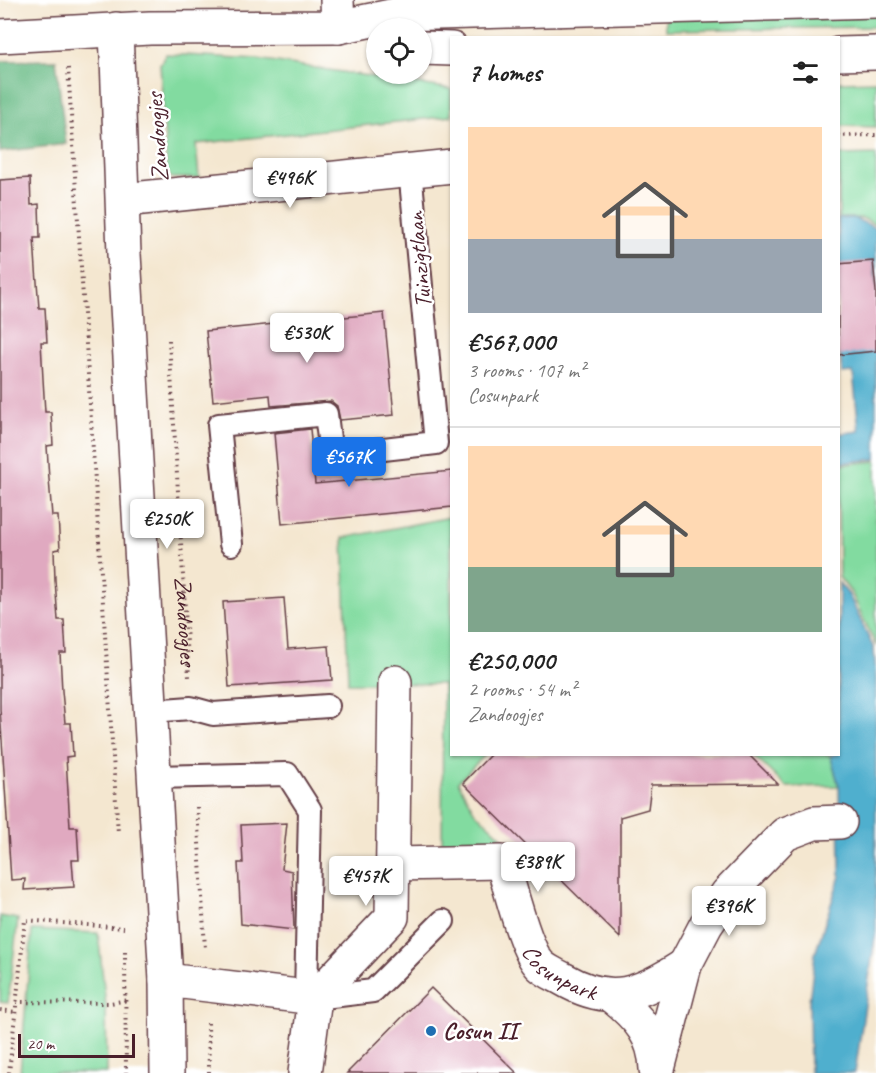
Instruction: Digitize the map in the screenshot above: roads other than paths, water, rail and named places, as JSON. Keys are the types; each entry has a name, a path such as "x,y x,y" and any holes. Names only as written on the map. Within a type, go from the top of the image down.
{"street":[{"path":"0,36 338,13 401,14 876,1"},
{"path":"338,13 366,34"},
{"name":"Zandoogjes","path":"116,29 123,200 166,980 167,1073"},
{"path":"432,48 450,49"},
{"path":"840,54 876,53"},
{"path":"123,200 450,166"},
{"path":"305,1073 311,997 392,917 395,682"},
{"name":"Cosunpark","path":"657,1073 685,965 706,925 728,894 785,834 814,823 840,822"},
{"name":"Cosunpark","path":"393,864 502,862 520,925 539,964 585,991 613,997 634,1013 648,1033 656,1055 657,1073"},
{"name":"Cosunpark","path":"613,997 654,986 685,965"},
{"path":"166,980 311,997"}],"lane":[{"name":"Tuinzigtlaan","path":"231,544 219,425 326,414 331,455 436,443 410,170"},
{"path":"150,711 191,708 213,714 328,706"},
{"path":"154,777 287,774 310,810 311,997 373,991 443,921"}],"water":[{"path":"854,218 876,228 876,291 873,261 840,264 840,219"},
{"path":"876,346 876,459 840,463 840,434 859,431 853,372 842,373 840,350"},
{"path":"840,584 849,595 874,649 876,931 855,1073 810,1073 809,1001 815,954 840,876 839,786 830,756 840,756"}],"place":[{"name":"Cosun II","path":"431,1031"}]}
